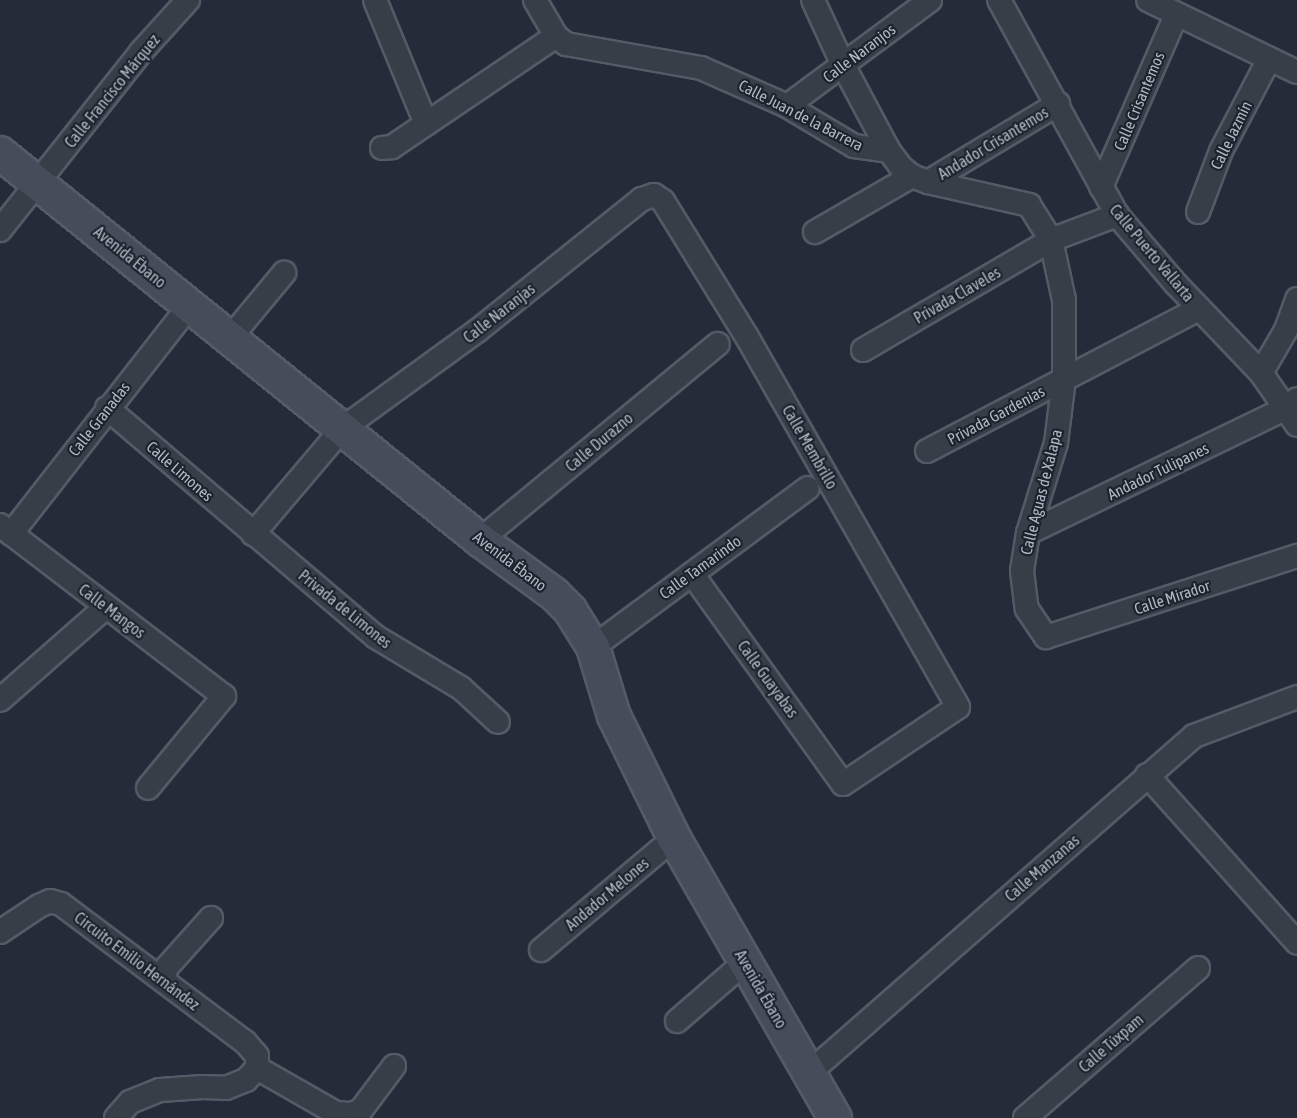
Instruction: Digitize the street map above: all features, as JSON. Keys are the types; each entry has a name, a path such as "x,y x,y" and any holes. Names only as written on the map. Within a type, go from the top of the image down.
{"main road":[{"name":"Avenida Ébano","path":"0,153 480,540 554,594 570,610 593,647 614,716 674,838 835,1118"}],"street":[{"name":"Calle Francisco Márquez","path":"0,230 141,52 189,0"},
{"path":"375,0 426,124"},
{"path":"382,147 392,147 556,36 535,0"},
{"path":"813,0 843,65 889,151 920,179"},
{"name":"Calle Naranjos","path":"787,106 930,0"},
{"name":"Calle Puerto Vallarta","path":"999,0 1117,214 1199,309 1294,411"},
{"path":"1148,0 1297,72"},
{"name":"Calle Crisantemos","path":"1101,187 1176,15"},
{"name":"Calle Juan de la Barrera","path":"556,36 566,44 580,48 702,68 787,106 854,146 868,150 889,151"},
{"name":"Calle Jazmín","path":"1198,212 1221,151 1269,59"},
{"name":"Andador Crisantemos","path":"815,232 920,179 1058,104"},
{"name":"Calle Aguas de Xalapa","path":"920,179 1029,205 1051,240 1064,300 1064,379 1056,443 1028,533 1022,571 1027,609 1046,637"},
{"name":"Calle Naranjas","path":"252,534 342,429 477,331 642,199 654,195"},
{"name":"Calle Membrillo","path":"654,195 663,201 747,337 958,706 843,784"},
{"name":"Privada Claveles","path":"862,350 1051,240 1117,214"},
{"path":"230,338 284,273"},
{"path":"1261,373 1286,330 1297,298"},
{"name":"Calle Granadas","path":"6,529 190,305"},
{"name":"Privada Gardenias","path":"927,451 1199,309"},
{"name":"Calle Durazno","path":"480,540 718,344"},
{"name":"Calle Limones","path":"107,408 252,534"},
{"name":"Andador Tulipanes","path":"1028,533 1294,411"},
{"name":"Calle Tamarindo","path":"593,647 808,488"},
{"name":"Calle Mangos","path":"6,529 224,696 148,788"},
{"name":"Privada de Limones","path":"252,534 376,638 461,688 498,722"},
{"name":"Calle Mirador","path":"1046,637 1297,556"},
{"name":"Calle Guayabas","path":"692,574 843,784"},
{"path":"0,700 106,607"},
{"name":"Calle Manzanas","path":"809,1073 1194,736 1297,697"},
{"path":"1147,775 1295,937"},
{"name":"Andador Melones","path":"541,950 674,838"},
{"name":"Circuito Emilio Hernández","path":"0,932 39,906 51,902 61,904 245,1042 257,1056 257,1068"},
{"path":"162,980 167,967 211,918"},
{"path":"677,1021 745,962"},
{"name":"Calle Túxpam","path":"1025,1118 1197,968"},
{"path":"116,1118 130,1102 160,1090 226,1088 246,1080 257,1068 336,1113 352,1114 361,1110 394,1066"}]}
